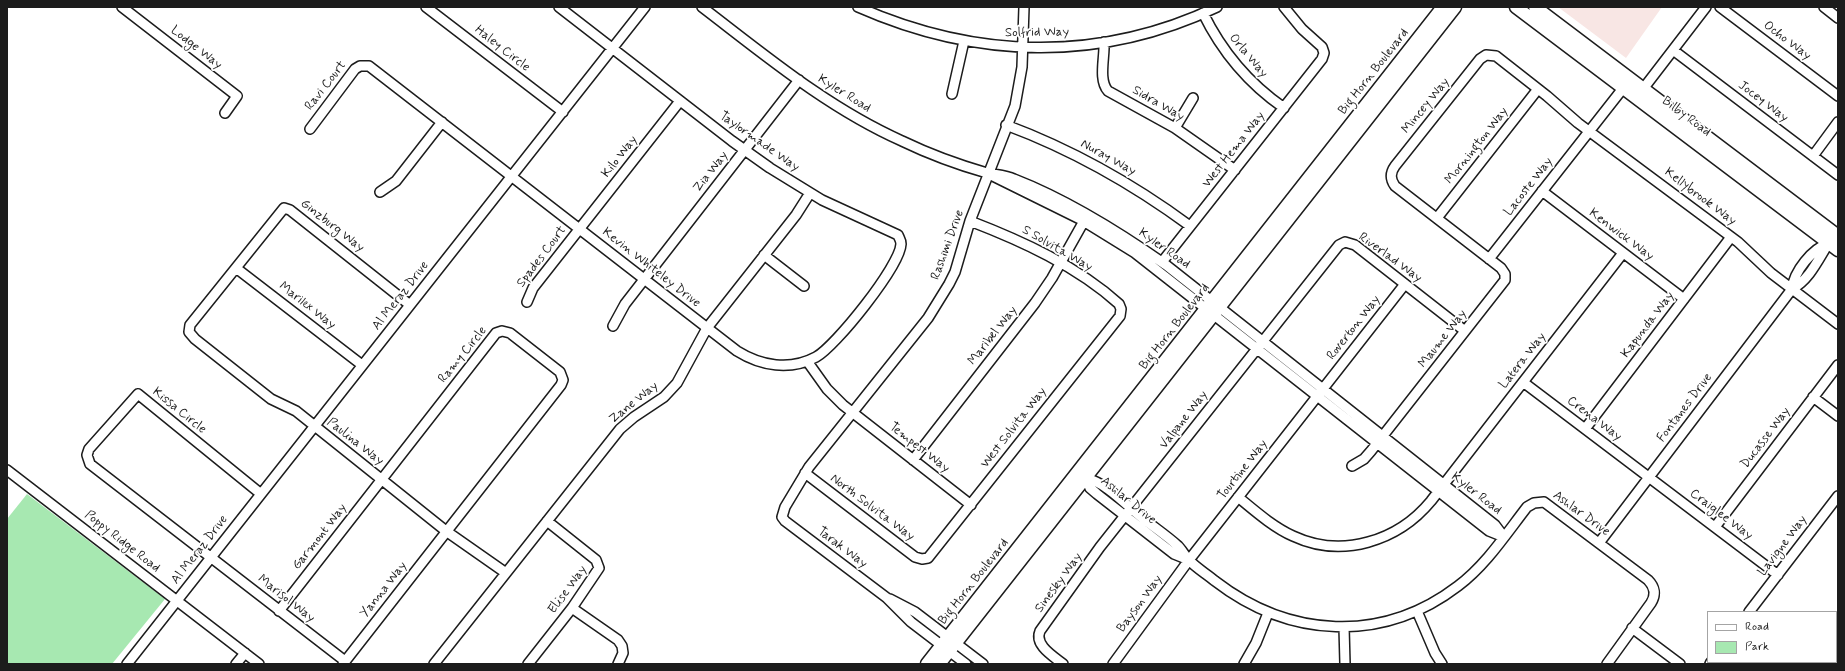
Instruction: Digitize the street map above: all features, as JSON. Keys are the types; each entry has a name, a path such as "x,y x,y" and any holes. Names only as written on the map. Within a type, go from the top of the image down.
{"main road":[{"name":"Big Horn Boulevard","path":"927,664 949,644 1086,478 1213,308 1443,7"},
{"name":"Big Horn Boulevard","path":"939,664 949,644 1213,308 1455,7"},
{"name":"Bilby Road","path":"1516,7 1624,87 1836,239"},
{"name":"Bilby Road","path":"1534,7 1643,89 1836,239"}],"street":[{"name":"Lodge Way","path":"122,7 237,96 224,113"},
{"name":"Haley Circle","path":"426,7 562,112"},
{"path":"559,7 612,48"},
{"name":"Al Meraz Drive","path":"127,664 612,48 646,7"},
{"name":"Kyler Road","path":"702,7 799,80 839,107 886,134 949,160 988,173 1012,178 1058,199 1108,227 1162,262 1213,308"},
{"name":"Solfrid Way","path":"858,7 910,27 964,41 1023,49 1104,42 1154,32 1217,7"},
{"name":"Rashimi Drive","path":"782,517 785,507 805,473 928,318 943,296 955,272 970,222 1017,99 1023,49 1024,7"},
{"name":"West Hema Way","path":"1162,262 1322,59 1324,53 1322,47 1302,29 1284,7"},
{"path":"1643,89 1706,7"},
{"name":"Ocho Way","path":"1720,7 1838,96"},
{"path":"1824,7 1838,18"},
{"name":"Orla Way","path":"1203,13 1216,38 1239,70 1260,90 1284,108"},
{"path":"952,94 964,41"},
{"name":"Sidra Way","path":"1104,42 1105,60 1102,77 1106,88 1175,128 1234,170"},
{"name":"Taylormade Way","path":"612,48 745,150 810,193 850,214 895,233 901,241"},
{"name":"Jocey Way","path":"1673,50 1838,175"},
{"name":"Mincey Way","path":"1489,259 1395,186 1391,175 1395,166 1480,59 1486,55 1492,54 1496,56 1589,131"},
{"name":"Kevin Whiteley Drive","path":"366,65 374,69 737,351 758,362 782,365 807,361 829,348 873,295 896,257 901,241"},
{"name":"Ravi Court","path":"310,129 355,69 366,65"},
{"name":"Zia Way","path":"613,326 625,304 799,80"},
{"name":"Lacoste Way","path":"1489,259 1624,87"},
{"name":"Mornington Way","path":"1437,218 1538,89"},
{"path":"1175,128 1193,98"},
{"name":"Kilo Way","path":"580,229 680,101"},
{"path":"380,192 391,186 401,176 442,122"},
{"path":"1812,156 1838,122"},
{"name":"Nuray Way","path":"1006,125 1050,143 1111,174 1152,198 1190,226"},
{"name":"Kellybrook Way","path":"1589,131 1731,237 1764,267 1792,289"},
{"name":"Kyler Road","path":"988,173 1084,221 1213,308 1441,488 1489,531 1504,537"},
{"name":"Kenwick Way","path":"1542,191 1684,299"},
{"name":"Zane Way","path":"434,664 620,429 641,411 664,396 677,383 707,328 796,215 810,193"},
{"name":"Ginzburg Way","path":"189,332 190,325 284,208 288,208 410,304"},
{"name":"Maribel Way","path":"913,460 1031,309 1061,264 1084,221"},
{"name":"S Solvita Way","path":"970,222 1014,239 1061,264 1117,302 1121,311"},
{"name":"Spades Court","path":"527,302 533,288 580,229"},
{"name":"Kapunda Way","path":"1585,429 1731,237"},
{"name":"Fontanes Drive","path":"1599,543 1792,289 1804,279 1824,252 1836,239"},
{"name":"Riverlad Way","path":"1260,345 1336,247 1342,243 1349,242 1355,245 1465,332"},
{"name":"Latera Way","path":"1238,497 1274,526 1293,536 1314,543 1343,546 1371,542 1398,530 1420,514 1623,253"},
{"path":"764,255 804,286"},
{"name":"Maume Way","path":"1352,466 1368,456 1505,280 1503,271 1489,259"},
{"name":"Marilex Way","path":"236,268 362,365"},
{"name":"Roverton Way","path":"1320,392 1405,284"},
{"path":"1792,289 1838,324"},
{"name":"West Solvita Way","path":"925,559 930,556 1120,316 1121,311"},
{"name":"Ramy Circle","path":"381,480 496,333 502,331 510,333 560,372 563,380 561,385 446,531"},
{"name":"Paulina Way","path":"189,332 195,339 271,399 296,411 446,531 506,573"},
{"name":"Valpane Way","path":"1128,512 1260,345"},
{"name":"Tempest Way","path":"807,361 827,389 852,412 971,504"},
{"name":"Ducasse Way","path":"1715,527 1838,365"},
{"name":"Crena Way","path":"1523,382 1649,477"},
{"name":"Tourtine Way","path":"1189,560 1320,392"},
{"name":"Kissa Circle","path":"211,557 90,464 87,458 89,449 138,394 261,494"},
{"path":"1814,397 1838,416"},
{"name":"Poppy Ridge Road","path":"7,470 260,664"},
{"name":"North Solvita Way","path":"805,473 915,557 925,559"},
{"name":"Craiglee Way","path":"1649,477 1778,575"},
{"name":"Ashlar Drive","path":"1086,478 1094,491 1128,512 1174,554 1189,560 1236,596 1268,613 1300,623 1344,627 1384,622 1417,610 1448,593 1469,577 1485,560 1527,507 1534,503 1541,502 1550,506 1648,580 1654,588 1653,599 1607,664"},
{"name":"Garmont Way","path":"279,610 381,480"},
{"name":"Lavigne Way","path":"1750,611 1838,496"},
{"name":"Sinesky Way","path":"1063,664 1040,644 1039,633 1100,547 1128,512"},
{"name":"Tarak Way","path":"782,517 784,521 887,598 915,612 949,644"},
{"name":"Elise Way","path":"528,664 598,573 599,566 596,560 547,521"},
{"name":"Yanna Way","path":"344,663 446,531"},
{"name":"Marisol Way","path":"211,557 344,663"},
{"name":"Bayson Way","path":"1113,664 1189,560"},
{"path":"572,608 620,643 623,653 618,664"},
{"path":"1417,610 1435,653 1442,664"},
{"path":"1244,664 1256,643 1268,613"},
{"path":"1344,627 1345,664"},
{"path":"1632,628 1680,664"},
{"path":"949,644 966,664"},
{"path":"949,644 983,664"},
{"path":"236,664 245,653"}],"shaded area":[{"path":"1558,7 1662,7 1626,58"}],"green space":[{"path":"27,494 165,599 112,664 7,664 7,519"}]}
